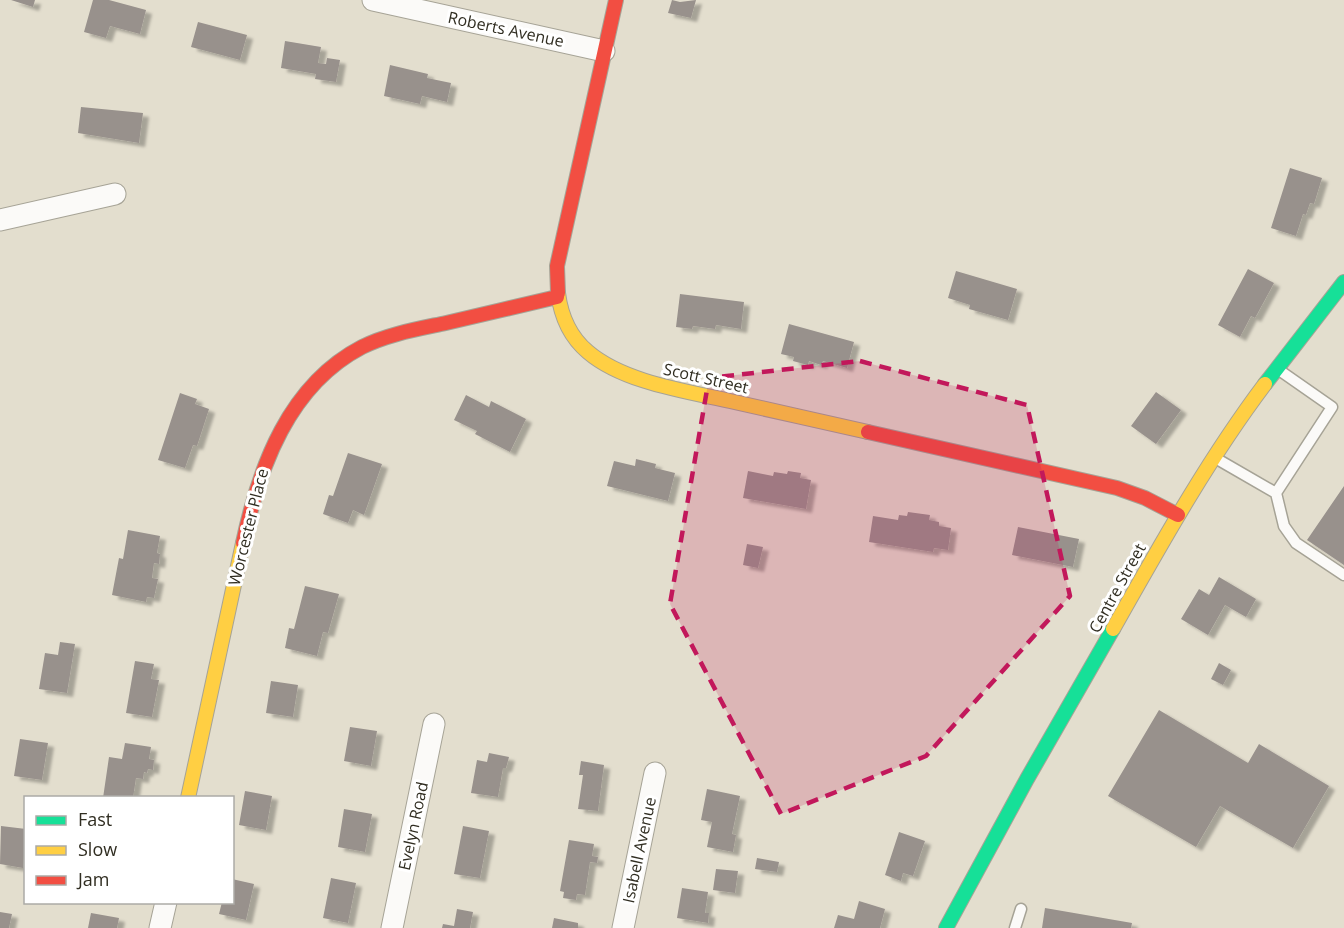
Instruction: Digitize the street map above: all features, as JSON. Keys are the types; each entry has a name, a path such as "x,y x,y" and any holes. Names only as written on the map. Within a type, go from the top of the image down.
{"street":[{"name":"Roberts Avenue","path":"373,0 604,51"},
{"name":"Scott Street","path":"616,0 557,266 557,297 560,312 576,340 591,355 618,372 688,392 1117,488 1178,514"},
{"path":"0,220 115,194"},
{"name":"Centre Street","path":"946,928 1022,788 1178,514 1214,457 1276,368 1344,282"},
{"name":"Worcester Place","path":"188,796 258,477 277,434 303,395 329,368 362,347 404,332 557,297"},
{"name":"Evelyn Road","path":"392,928 434,724"},
{"name":"Isabell Avenue","path":"623,928 655,773"},
{"path":"160,928 165,904"}],"lane":[{"path":"1276,368 1338,407 1276,493"},
{"path":"1214,457 1276,493 1284,526 1296,543 1344,575"},
{"path":"1015,928 1021,909"}],"highlighted area":[{"path":"860,361 1027,405 1070,596 926,756 781,814 670,604 709,378"}],"building":[{"path":"11,0 35,0 33,7"},
{"path":"93,0 109,0 146,10 140,34 110,26 106,38 84,32"},
{"path":"672,0 680,2 696,0 691,18 668,13"},
{"path":"198,22 247,35 240,60 191,47"},
{"path":"285,41 321,47 318,63 326,64 327,58 340,60 336,82 315,79 316,74 281,68"},
{"path":"390,65 428,74 427,78 451,83 447,102 422,96 420,104 384,96"},
{"path":"81,107 143,113 139,143 78,133"},
{"path":"1290,168 1322,178 1314,204 1310,203 1306,215 1303,214 1296,236 1271,228"},
{"path":"1248,269 1274,283 1255,318 1251,316 1240,337 1218,325"},
{"path":"956,271 1017,289 1008,320 969,309 970,305 948,298"},
{"path":"680,294 744,302 741,329 716,325 715,329 693,326 692,329 676,327"},
{"path":"789,324 854,342 847,368 823,361 821,365 809,361 808,365 793,361 794,357 781,354"},
{"path":"1156,392 1181,410 1156,444 1131,426"},
{"path":"180,393 197,399 195,404 209,409 197,446 193,445 185,468 158,460"},
{"path":"466,395 489,407 491,401 526,419 510,452 475,434 477,431 454,420"},
{"path":"348,453 382,464 364,515 353,510 348,523 323,514 329,495 333,496"},
{"path":"636,459 656,464 655,468 675,473 668,501 607,486 614,461 635,466"},
{"path":"748,471 773,476 774,472 801,473 800,478 811,480 806,509 743,498"},
{"path":"1344,486 1344,565 1307,540"},
{"path":"908,512 930,515 929,520 939,522 939,526 951,528 948,550 934,548 933,552 869,542 873,516 898,520 899,515 907,516"},
{"path":"1018,527 1079,539 1073,567 1012,555"},
{"path":"128,530 160,536 157,553 160,554 159,564 154,563 152,578 158,579 154,598 147,597 146,602 112,595 119,558 123,559"},
{"path":"747,544 763,547 758,568 743,565"},
{"path":"1219,577 1256,599 1246,617 1225,605 1208,635 1181,619 1199,589 1209,595"},
{"path":"305,586 339,594 328,633 323,632 317,656 285,648 289,628 294,629"},
{"path":"60,642 75,644 67,693 39,689 45,653 58,655"},
{"path":"135,661 154,664 151,679 159,680 152,717 126,713"},
{"path":"1219,663 1231,670 1223,685 1211,679"},
{"path":"271,681 298,685 293,717 266,713"},
{"path":"1159,710 1248,763 1259,744 1329,786 1293,848 1220,806 1196,847 1108,796"},
{"path":"350,727 377,731 371,766 344,761"},
{"path":"20,739 48,743 42,780 14,776"},
{"path":"125,743 151,747 149,759 154,760 153,770 148,769 147,773 144,772 143,779 136,778 133,796 103,796 109,757 122,759"},
{"path":"489,753 509,757 506,768 503,768 498,797 471,793 477,760 487,762"},
{"path":"581,761 604,765 598,811 578,809 583,775 579,775"},
{"path":"707,789 740,796 732,834 736,835 733,852 707,847 712,822 701,820"},
{"path":"245,791 272,796 266,830 239,825"},
{"path":"344,809 372,814 365,852 338,847"},
{"path":"1,826 24,829 23,868 0,864"},
{"path":"463,826 489,831 480,878 454,874"},
{"path":"899,832 925,841 913,876 903,873 901,881 885,875"},
{"path":"569,840 594,844 592,856 598,857 597,863 590,862 585,895 577,894 576,900 563,898 564,892 560,891"},
{"path":"757,858 779,862 777,872 755,869"},
{"path":"716,869 738,871 735,893 713,890"},
{"path":"331,878 356,883 348,923 323,918"},
{"path":"234,879 254,884 246,920 219,914 222,904 234,904"},
{"path":"682,888 708,892 705,913 709,913 708,923 677,918"},
{"path":"859,901 885,909 880,928 834,928 838,915 854,919"},
{"path":"1045,908 1132,923 1131,928 1042,928"},
{"path":"457,909 473,912 470,928 442,928 443,924 454,926"},
{"path":"0,912 12,914 9,928 0,928"},
{"path":"91,913 119,918 117,928 88,928"},
{"path":"554,918 578,923 578,928 552,928"}],"traffic: fast":[{"path":"1265,384 1344,282"},
{"path":"946,928 1027,779 1113,629"}],"traffic: slow":[{"path":"558,293 564,318 576,340 588,352 619,371 675,389 868,432"},
{"path":"1113,629 1204,473 1265,384"},
{"path":"188,796 243,543"}],"traffic: jam":[{"path":"558,293 557,266 616,0"},
{"path":"243,543 258,486 281,431 296,406 315,383 337,363 362,347 393,335 557,297"},
{"path":"868,432 1117,488 1145,498 1178,515"}]}
